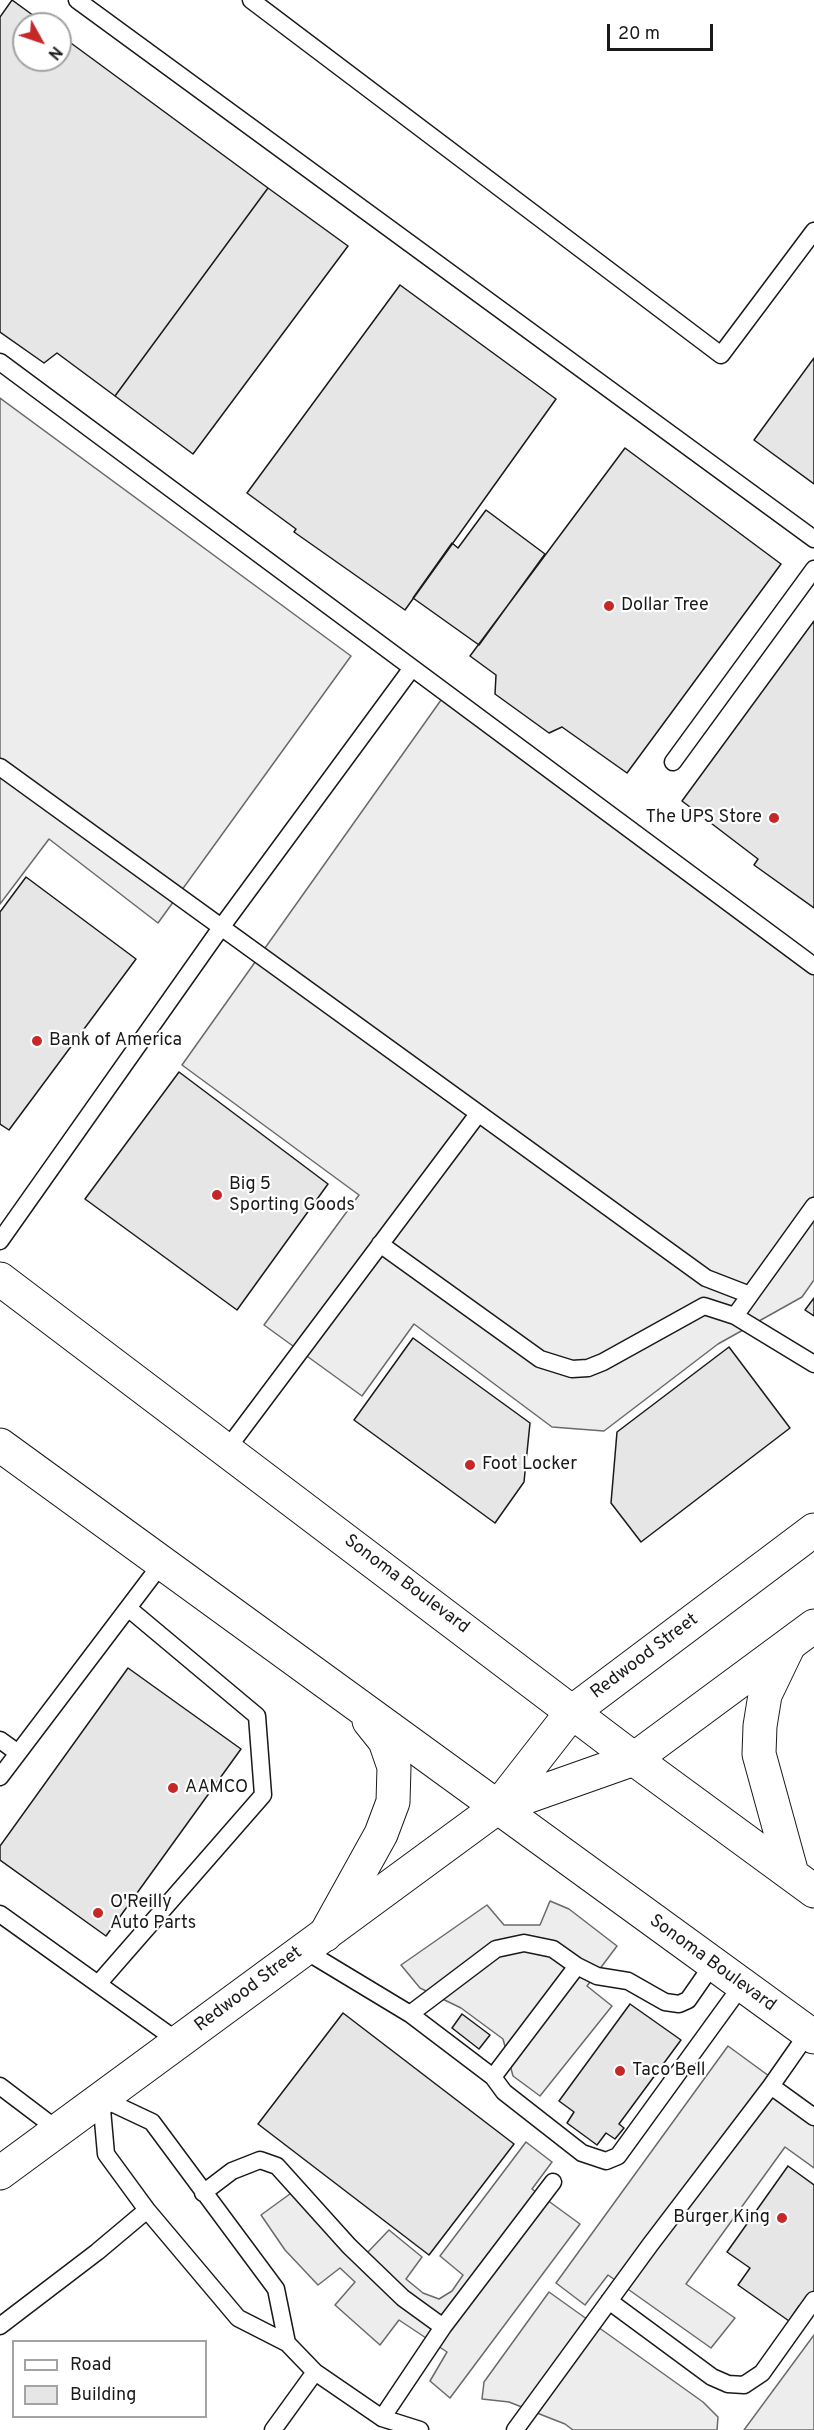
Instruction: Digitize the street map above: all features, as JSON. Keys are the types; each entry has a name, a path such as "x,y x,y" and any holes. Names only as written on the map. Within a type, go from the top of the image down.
{"main road":[{"name":"Sonoma Boulevard","path":"0,1279 633,1758 803,1882"},
{"name":"Sonoma Boulevard","path":"0,1445 811,2035"},
{"name":"Redwood Street","path":"0,2173 498,1807 572,1712 814,1530"},
{"name":"Redwood Street","path":"498,1807 633,1758 801,1635"},
{"path":"801,1635 765,1695 760,1726 759,1754 803,1882"},
{"path":"314,1942 381,1834 393,1802 394,1767 385,1741 352,1701"}],"lane":[{"path":"76,0 814,539"},
{"path":"251,0 721,355 814,231"},
{"path":"0,362 814,966"},
{"path":"673,762 814,569"},
{"path":"0,1241 220,928 412,668"},
{"path":"0,767 706,1278 750,1295"},
{"path":"227,1449 478,1114"},
{"path":"735,1316 814,1206"},
{"path":"380,1244 540,1359 572,1369 588,1368 603,1362 704,1306 735,1316 814,1364"},
{"path":"0,1777 162,1563"},
{"path":"98,1984 263,1795 257,1716 128,1608"},
{"path":"0,1740 18,1753"},
{"path":"0,1914 179,2042"},
{"path":"314,1942 493,2077 504,2092 582,2153 606,2161 618,2156 742,1985"},
{"path":"410,2014 496,1949 524,1943 553,1949 577,1966 597,1976 628,1980 665,2002 679,2004 688,2000 713,1964"},
{"path":"493,2077 577,1966"},
{"path":"515,2430 609,2301 811,2035"},
{"path":"0,2086 58,2130"},
{"path":"771,2086 814,2117"},
{"path":"101,2098 152,2122 202,2193 276,2289 286,2343"},
{"path":"101,2098 106,2154 147,2210 238,2318 286,2343 315,2372 382,2418 420,2430"},
{"path":"202,2193 231,2171 260,2160 277,2166 350,2246 403,2298 443,2327"},
{"path":"382,2418 443,2327 553,2182"},
{"path":"0,2326 97,2252 147,2210"},
{"path":"609,2301 712,2377 728,2384 744,2385 762,2373 814,2300"},
{"path":"273,2430 315,2372"}],"shaded area":[{"path":"0,398 351,656 158,923 49,839 0,904"},
{"path":"446,693 814,966 814,1280 802,1297 718,1344 604,1431 552,1427 414,1324 362,1396 264,1325 359,1195 182,1065"},
{"path":"550,1901 569,1909 617,1946 587,1986 612,2006 540,2096 513,2076 503,2039 461,2008 420,1988 401,1965 487,1905 504,1925 540,1925"},
{"path":"728,2046 814,2109 814,2168 785,2147 686,2284 735,2318 711,2348 608,2275 585,2305 556,2283"},
{"path":"526,2142 552,2162 532,2189 580,2224 450,2398 430,2381 447,2352 399,2320 380,2345 335,2305 355,2282 340,2268 318,2285 285,2250 261,2215 294,2191 333,2216 367,2253 389,2230 422,2257 406,2279 423,2293 439,2299 452,2291 463,2275 440,2256"},
{"path":"549,2292 703,2402 718,2417 717,2430 573,2430 565,2424 509,2402 482,2399 484,2382"},
{"path":"814,2335 814,2430 744,2430"}],"building":[{"path":"12,0 28,12 12,12 12,72 72,72 72,44 268,188 115,396 57,353 44,363 0,332 0,17"},
{"path":"268,188 348,246 193,454 115,396"},
{"path":"400,285 556,399 405,610 294,532 296,529 247,493"},
{"path":"814,358 814,484 754,440"},
{"path":"625,448 781,564 627,773 562,727 549,733 495,694 496,675 470,656"},
{"path":"486,510 545,554 479,645 413,598 452,543 458,548"},
{"path":"814,621 814,908 754,865 758,859 682,801"},
{"name":"Bank of America","path":"26,877 136,959 9,1130 0,1124 0,912"},
{"path":"179,1072 328,1184 237,1310 85,1199"},
{"path":"814,1298 814,1316 805,1310"},
{"path":"413,1338 530,1423 524,1482 495,1523 354,1420"},
{"path":"729,1347 790,1428 641,1542 611,1503 617,1432"},
{"path":"128,1668 241,1749 106,1936 0,1860 0,1846"},
{"name":"Taco Bell","path":"630,2004 681,2040 619,2124 624,2128 615,2139 606,2133 597,2145 567,2123 574,2112 559,2101"},
{"path":"343,2013 514,2144 429,2255 258,2124"},
{"path":"462,2014 490,2035 479,2049 452,2028"},
{"name":"Burger King","path":"788,2166 814,2185 814,2294 804,2309 799,2306 789,2321 738,2285 750,2268 727,2252"}],"place":[{"name":"Dollar Tree","path":"609,606"},
{"name":"The UPS Store","path":"774,818"},
{"name":"Bank of America","path":"37,1041"},
{"name":"Big 5 Sporting Goods","path":"217,1195"},
{"name":"Foot Locker","path":"470,1465"},
{"name":"AAMCO","path":"173,1788"},
{"name":"O'Reilly Auto Parts","path":"98,1913"},
{"name":"Taco Bell","path":"620,2071"},
{"name":"Burger King","path":"782,2218"}]}
